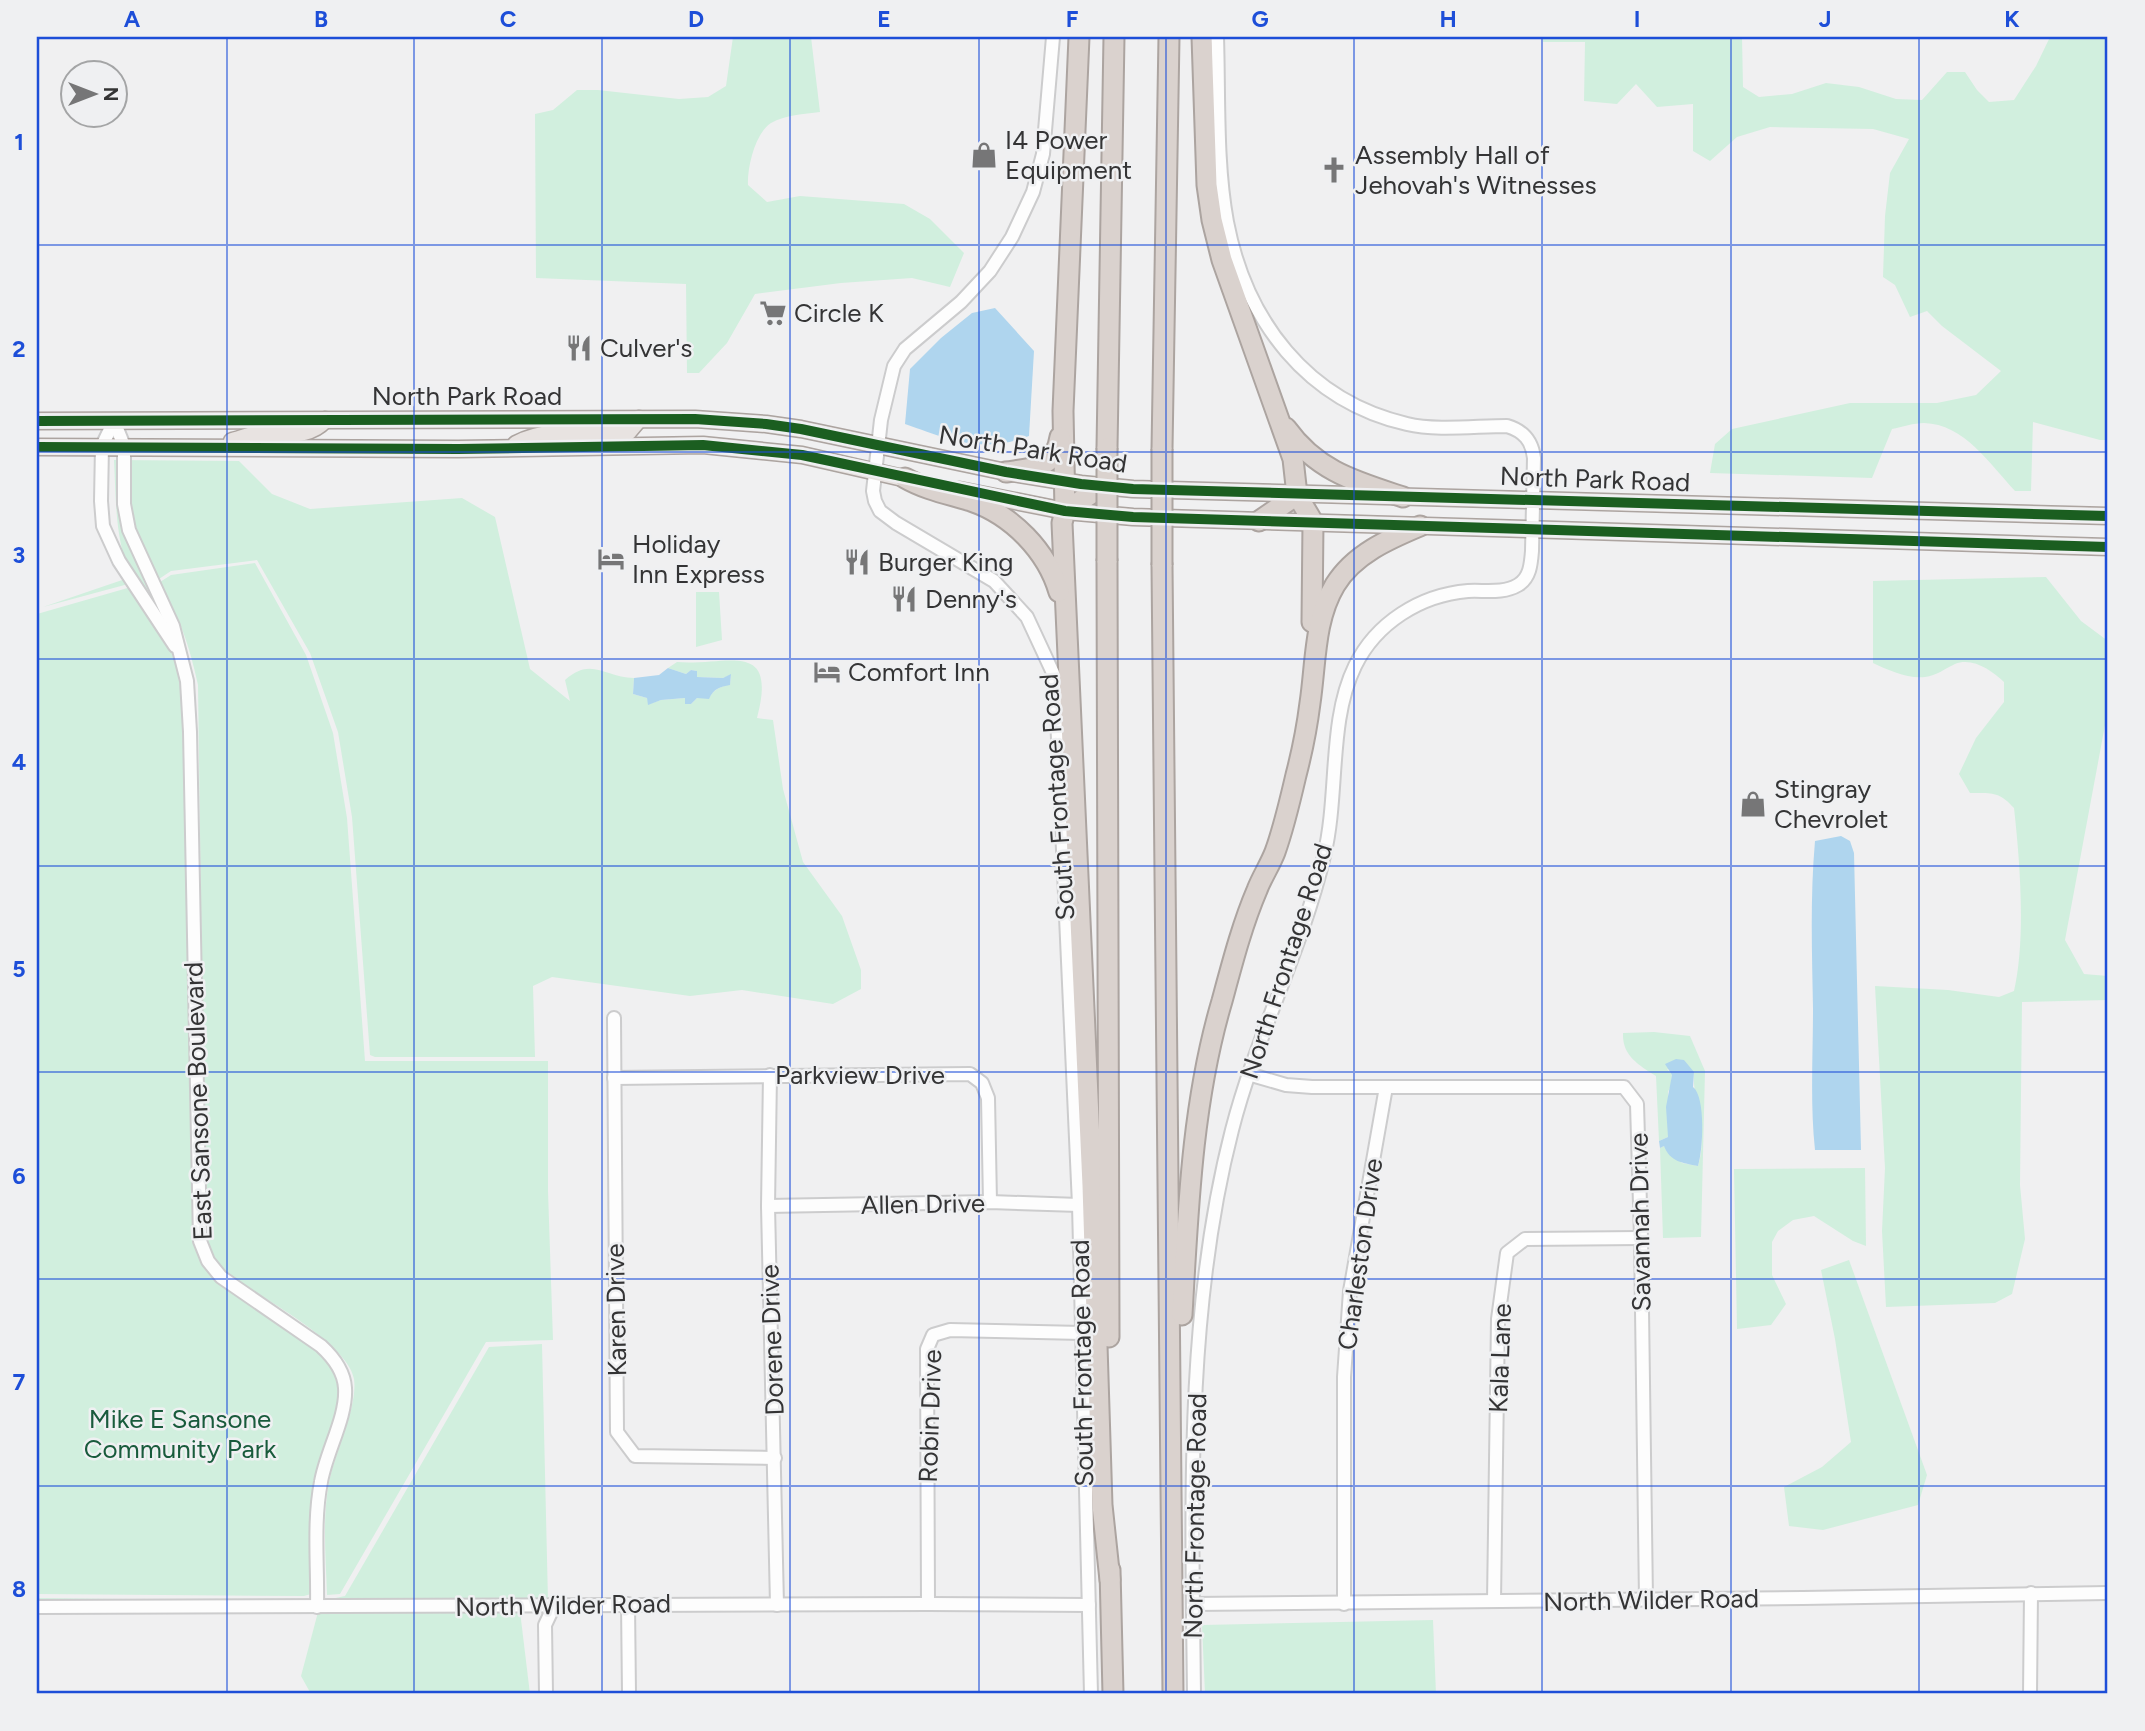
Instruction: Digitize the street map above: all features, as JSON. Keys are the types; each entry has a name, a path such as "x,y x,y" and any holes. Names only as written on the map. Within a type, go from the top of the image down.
{"highway":[{"path":"1079,37 1063,411 1065,511 1062,523 1092,1185 1102,1505 1110,1580"},
{"path":"1113,1694 1110,1580 1107,448 1114,37"},
{"path":"1169,37 1162,565 1173,1694"},
{"path":"1171,1373 1180,1338 1187,1223 1198,1113 1207,1061 1221,1002 1262,880 1291,774 1306,695 1313,609 1313,522 1297,495 1293,459 1222,260 1212,220 1207,185 1202,37"},
{"path":"1006,472 1038,467 1051,458 1057,451 1063,411"},
{"path":"1277,414 1293,438 1324,466 1341,476 1402,497"},
{"path":"905,478 922,488 974,502 1017,528 1033,544 1048,566 1057,584 1065,612"},
{"path":"1065,511 1103,486"},
{"path":"1259,521 1297,495"},
{"path":"1262,880 1275,853 1297,773 1310,704 1319,623 1327,598 1337,581 1371,549 1420,526"}],"main road":[{"path":"511,447 531,436 548,432 628,432 639,419"},
{"name":"North Park Road","path":"37,421 695,419 766,424 878,444 1006,472 1103,486 1297,495 2108,516"},
{"path":"213,447 260,433 303,433 318,427 325,420"},
{"name":"North Park Road","path":"37,447 458,449 703,445 800,455 1065,511 1133,517 2108,547"}],"street":[{"name":"South Frontage Road","path":"1053,37 1042,154 1033,192 1012,237 990,271 961,302 905,349 894,366 881,420 873,491 880,511 895,523 994,581 1027,617 1053,673 1079,1205 1091,1694"},
{"name":"North Frontage Road","path":"1194,1694 1194,1469 1204,1292 1220,1184 1248,1074 1305,921 1325,854 1332,818 1342,699 1355,665 1383,628 1401,614 1426,600 1456,593 1504,590 1523,582 1531,565 1532,529 1532,446 1517,429 1507,426 1409,425 1366,412 1311,378 1271,331 1249,292 1235,255 1227,222 1221,157 1217,37"},
{"name":"East Sansone Boulevard","path":"114,421 124,446 124,504 129,530 167,610 187,681 200,1241 208,1261 220,1277 321,1346 334,1360 342,1375 345,1390 344,1404 319,1491 317,1607"},
{"name":"East Sansone Boulevard","path":"114,421 102,446 101,505 107,538 179,652"},
{"path":"101,505 124,504"},
{"path":"120,562 137,550"},
{"name":"Karen Drive","path":"614,1018 617,1432 635,1455 775,1458"},
{"name":"Parkview Drive","path":"614,1078 970,1074 982,1083 988,1098 990,1202"},
{"path":"1248,1074 1286,1084 1312,1087 1386,1087"},
{"name":"Dorene Drive","path":"770,1075 768,1206 777,1605"},
{"name":"Savannah Drive","path":"1386,1087 1624,1087 1637,1104 1646,1599"},
{"name":"Charleston Drive","path":"1344,1604 1344,1377 1350,1291 1386,1087"},
{"name":"Allen Drive","path":"768,1206 990,1202 1079,1205"},
{"name":"Kala Lane","path":"1494,1601 1498,1320 1507,1253 1525,1239 1641,1238"},
{"name":"Robin Drive","path":"928,1604 927,1349 933,1335 950,1330 1082,1333"},
{"path":"2030,1694 2031,1593"},
{"name":"North Wilder Road","path":"1193,1604 2108,1593"},
{"path":"628,1604 629,1694"},
{"name":"North Wilder Road","path":"37,1607 1089,1605"},
{"path":"546,1694 545,1625 554,1606"}],"green space":[{"path":"733,37 811,37 820,112 782,118 765,128 753,151 748,185 767,202 800,196 904,204 930,219 964,253 950,287 912,278 841,283 755,294 727,343 699,373 687,373 686,284 536,278 535,114 553,110 577,90 679,99 708,97 726,86"},
{"path":"1543,37 1742,37 1743,87 1759,97 1792,94 1826,83 1859,87 1896,99 1922,100 1947,72 1965,72 1989,102 2014,100 2036,66 2050,37 2108,37 2108,440 2033,422 2031,491 2015,491 1975,447 1952,430 1924,423 1892,429 1872,478 1710,473 1715,444 1732,429 1850,403 1937,403 1976,395 2001,371 1942,326 1927,311 1910,317 1895,285 1883,277 1885,216 1890,173 1909,139 1873,129 1770,127 1737,137 1710,161 1693,151 1693,104 1657,107 1636,84 1617,104 1584,101 1585,42 1543,42"},
{"path":"114,460 239,461 272,494 310,509 462,498 495,517 530,669 570,701 565,680 583,670 599,670 634,678 633,694 647,698 649,704 685,698 685,704 691,704 697,698 709,698 713,692 730,684 731,675 723,678 697,677 697,671 691,670 686,674 668,668 677,662 744,662 754,666 760,676 762,693 757,718 773,720 783,789 803,862 842,916 861,970 861,989 833,1004 742,990 690,996 552,977 533,986 535,1057 375,1057 370,1055 352,817 338,732 310,653 257,560 171,571 156,581 185,646 194,686 200,1201 203,1243 210,1259 223,1276 330,1350 345,1369 349,1382 347,1407 327,1470 322,1496 322,1596 326,1600 345,1596 489,1347 542,1344 548,1601 37,1602 37,1598 303,1601 313,1598 318,1589 321,1482 346,1396 345,1384 338,1367 325,1351 308,1336 229,1284 210,1264 199,1237 187,698 181,663 173,642 132,583 43,607 131,577 119,534"},
{"name":"Mike E Sansone Community Park","path":"255,563 306,655 333,733 347,818 365,1061 548,1061 548,1191 553,1340 486,1342 340,1594 327,1595 327,1497 349,1417 354,1379 350,1368 329,1344 284,1310 226,1273 213,1256 208,1241 205,1201 198,685 183,632 160,582 171,575"},
{"path":"2046,577 2081,621 2108,641 2108,709 2065,940 2084,974 2108,976 2108,1000 2022,1002 2020,1185 2025,1239 2012,1294 1995,1303 1886,1307 1882,1231 1885,1168 1875,986 1948,990 1999,997 2014,991 2020,948 2021,900 2014,808 2004,798 1994,794 1970,793 1959,774 1976,738 2004,702 2004,682 1988,670 1969,662 1955,664 1925,677 1912,677 1873,663 1873,581"},
{"name":"Mike E Sansone Community Park","path":"131,587 168,644 176,664 182,699 194,1238 210,1273 230,1291 314,1347 337,1372 341,1388 336,1418 321,1458 313,1589 311,1594 304,1596 37,1594 37,614"},
{"path":"696,592 719,592 722,640 696,647"},
{"path":"1654,1032 1690,1036 1705,1071 1701,1237 1663,1238 1660,1148 1664,1146 1682,1163 1698,1166 1702,1142 1694,1072 1667,1069 1672,1074 1668,1092 1668,1137 1659,1141 1656,1076 1638,1064 1625,1048 1623,1041 1623,1033"},
{"path":"1865,1168 1866,1246 1853,1241 1814,1216 1793,1220 1778,1231 1772,1242 1772,1275 1786,1304 1771,1325 1737,1329 1734,1169"},
{"path":"1849,1260 1927,1475 1918,1505 1823,1530 1789,1526 1784,1487 1822,1467 1851,1442 1821,1270"},
{"path":"520,1611 530,1694 311,1694 301,1676 318,1612"},
{"path":"1433,1620 1436,1694 1205,1694 1202,1625"}],"water":[{"path":"995,308 1034,351 1029,436 996,444 966,443 905,424 910,369 941,338 972,313"},
{"path":"668,668 686,674 691,670 697,671 697,677 723,678 731,674 730,685 713,692 709,699 697,698 691,704 685,704 685,698 661,700 648,705 647,698 633,694 634,678 659,675"},
{"path":"1841,836 1850,841 1854,853 1861,1150 1815,1150 1812,1097 1812,883 1815,841"},
{"path":"1676,1059 1684,1060 1694,1072 1693,1087 1700,1101 1702,1125 1698,1166 1678,1161 1664,1146 1660,1148 1659,1141 1668,1137 1666,1107 1672,1075 1665,1064"}],"cycle path":[{"path":"37,421 695,419 801,429 1006,472 1133,489 2108,516"},
{"path":"37,447 458,449 703,445 802,455 1065,511 1133,517 2108,547"}],"place":[{"name":"I4 Power Equipment","path":"984,155"},
{"name":"Assembly Hall of Jehovah's Witnesses","path":"1334,170"},
{"name":"Circle K","path":"773,313"},
{"name":"Culver's","path":"579,348"},
{"name":"Holiday Inn Express","path":"611,559"},
{"name":"Burger King","path":"857,562"},
{"name":"Denny's","path":"904,599"},
{"name":"Comfort Inn","path":"827,672"},
{"name":"Stingray Chevrolet","path":"1753,804"}]}
